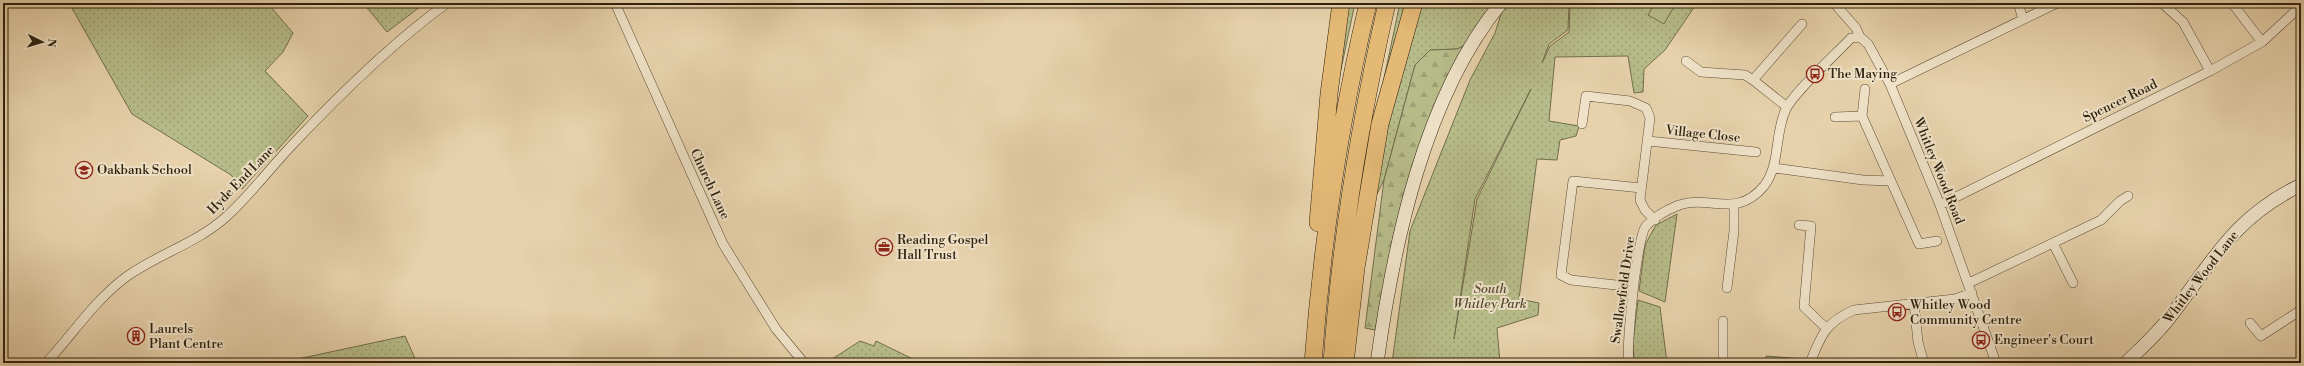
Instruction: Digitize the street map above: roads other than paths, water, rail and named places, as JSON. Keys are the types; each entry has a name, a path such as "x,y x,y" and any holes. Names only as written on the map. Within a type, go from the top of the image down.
{"highway":[{"path":"1318,304 1318,215 1329,94 1341,3"},
{"path":"1313,363 1323,250 1338,158 1368,3"},
{"path":"1332,363 1337,299 1354,166 1372,65 1387,3"},
{"path":"1345,363 1356,268 1380,124 1414,3"}],"main road":[{"path":"1377,363 1396,251 1424,151 1434,122 1457,73 1499,4"},
{"name":"Whitley Wood Lane","path":"2126,363 2170,318 2228,237 2265,205 2301,185"}],"street":[{"name":"Hyde End Lane","path":"46,363 89,311 115,285 145,265 204,234 228,216 321,114 384,53 447,3"},
{"name":"Church Lane","path":"615,3 723,244 776,329 804,363"},
{"name":"Whitley Wood Road","path":"1834,3 1856,28 1860,37 1868,44 1890,84 1940,205 1969,283 1996,363"},
{"path":"2018,3 2023,19"},
{"path":"1890,84 2057,3"},
{"path":"2162,3 2183,22 2210,71"},
{"path":"2234,4 2262,42"},
{"name":"Spencer Road","path":"1940,205 2210,71 2262,42 2301,6"},
{"path":"1752,80 1802,24"},
{"name":"Swallowfield Drive","path":"1629,363 1627,353 1629,327 1638,257 1645,226 1664,213 1680,205 1694,203 1724,206 1751,199 1764,186 1774,168 1780,123 1787,107 1851,38 1860,37"},
{"path":"1686,61 1701,72 1745,75 1787,107"},
{"path":"1865,89 1862,116 1919,244 1937,241"},
{"path":"1582,124 1586,96 1630,101 1646,108 1650,118 1640,200 1645,210 1655,220"},
{"path":"1835,117 1862,116"},
{"name":"Village Close","path":"1648,141 1756,152"},
{"path":"1774,168 1863,180 1891,181"},
{"path":"1616,285 1571,280 1561,275 1573,181 1641,188"},
{"path":"1969,283 2101,220 2120,201 2128,196"},
{"path":"1727,288 1734,231 1734,204"},
{"path":"1799,225 1811,226 1804,307 1826,328"},
{"path":"2053,243 2073,283"},
{"path":"1810,363 1826,328 1837,318 1854,310 1955,299 1972,293"},
{"path":"1914,303 1918,342 1924,363"},
{"path":"2250,323 2261,336 2301,310"},
{"path":"1723,321 1723,363"}],"place":[{"name":"The Maying","path":"1815,74"},
{"name":"Oakbank School","path":"84,170"},
{"name":"Reading Gospel Hall Trust","path":"884,247"},
{"name":"Whitley Wood Community Centre","path":"1897,312"},
{"name":"Laurels Plant Centre","path":"136,336"},
{"name":"Engineer's Court","path":"1981,340"}],"park label":[{"name":"South Whitley Park","path":"1490,296"}]}
